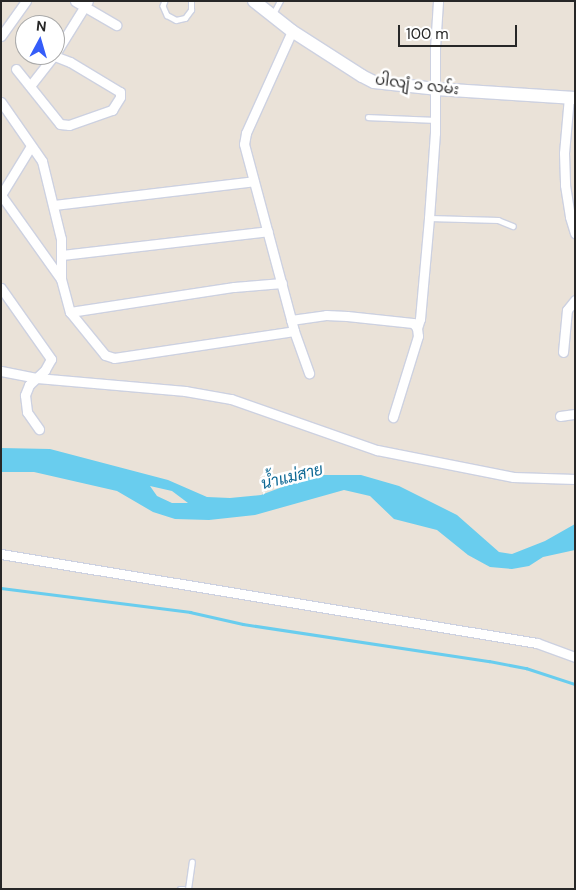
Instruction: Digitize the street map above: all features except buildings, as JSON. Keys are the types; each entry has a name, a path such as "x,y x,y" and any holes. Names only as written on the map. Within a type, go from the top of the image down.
{"street":[{"path":"1,36 26,1"},
{"path":"75,1 86,4 116,25"},
{"name":"ပါလျံ ၁ လမ်း","path":"254,1 292,31 374,82 436,89 572,98"},
{"path":"393,417 418,336 417,328 420,319 435,120 438,1"},
{"path":"65,36 86,4"},
{"path":"292,31 246,133 245,149 294,331 309,373"},
{"path":"16,68 60,124 69,125 107,113 116,104 120,92 65,60"},
{"path":"30,86 46,65"},
{"path":"572,98 564,152 570,186 568,209 575,233"},
{"path":"1,102 42,161 54,205 62,255 61,279 70,312 105,355 114,358 294,331"},
{"path":"31,146 1,195 61,279"},
{"path":"54,205 254,181"},
{"path":"62,255 268,231"},
{"path":"70,312 234,287 282,283"},
{"path":"1,288 51,359 45,370 29,385 24,402 27,412 39,428"},
{"path":"563,352 567,310 575,300"},
{"path":"291,320 326,315 347,316 413,323 417,328"},
{"path":"1,371 37,378 185,391 231,399 377,450 512,477 575,479"},
{"path":"560,416 575,414"},
{"path":"1,554 537,643 575,657"}],"lane":[{"path":"165,1 163,6 167,15 176,20 185,18 191,10 191,1"},
{"path":"272,16 280,1"},
{"path":"368,117 435,120"},
{"path":"429,218 498,220 513,226"},
{"path":"188,889 192,862"}],"water":[{"path":"1,448 50,449 168,480 207,497 230,498 261,495 314,475 361,475 399,486 457,515 499,552 512,554 545,541 575,524 575,550 543,557 529,566 512,569 490,567 468,555 437,530 394,519 370,496 344,490 255,515 209,520 175,519 153,512 117,491 34,472 1,472","holes":["150,486 172,491 188,503 172,503 157,496"]}],"waterway":[{"path":"1,588 190,612 243,624 489,661 526,668 575,684"}],"water label":[{"name":"น้ำแม่สาย","path":"292,477"}]}
